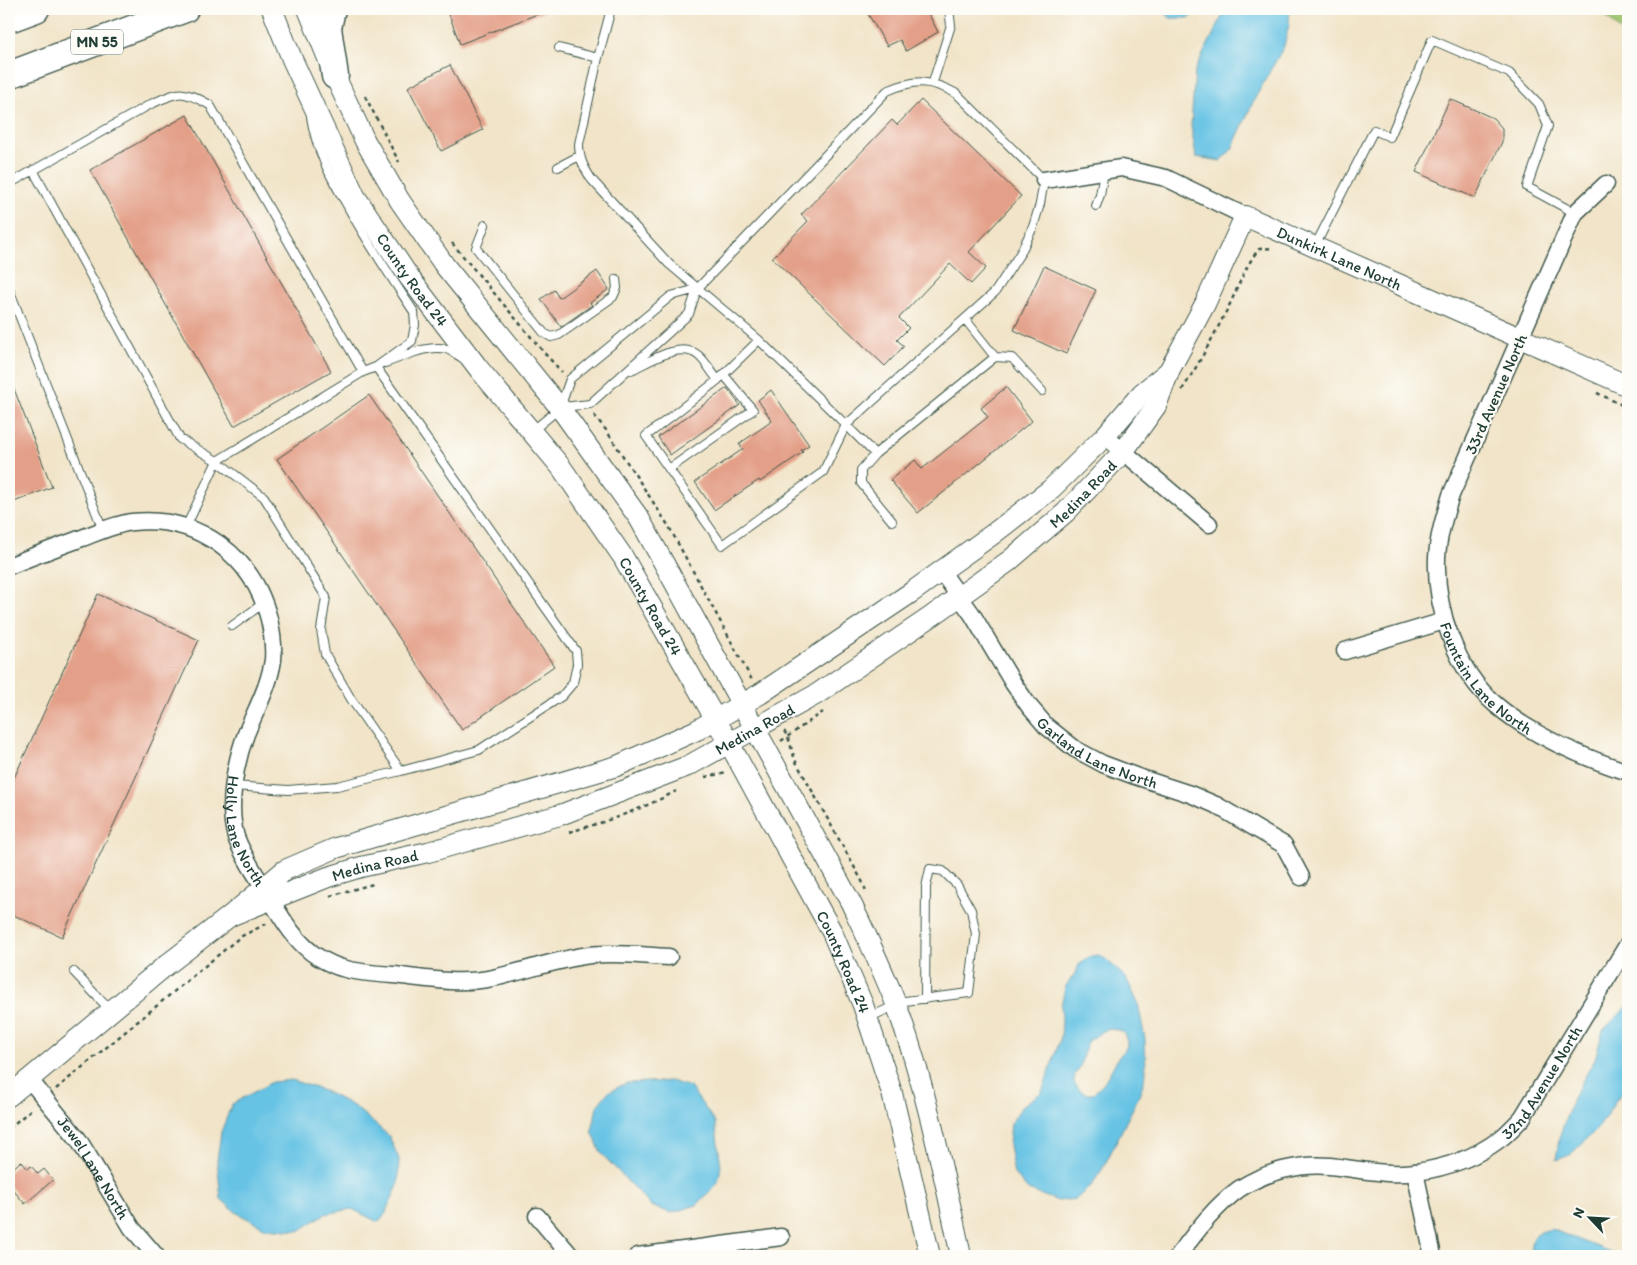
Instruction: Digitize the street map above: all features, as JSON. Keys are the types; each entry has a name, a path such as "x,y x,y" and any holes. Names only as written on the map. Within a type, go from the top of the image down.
{"main road":[{"name":"MN 55","path":"9,75 185,9"},
{"path":"332,9 328,28 334,76"}],"street":[{"name":"County Road 24","path":"272,9 306,90 355,196 409,277 479,369 561,468 623,557 729,743 832,932 868,1019 892,1093 930,1256"},
{"name":"County Road 24","path":"308,9 334,76 365,141 400,201 434,250 492,326 560,408 639,518 851,903 879,962 896,1005 925,1099 961,1256"},
{"name":"Dunkirk Lane North","path":"1044,180 1121,168 1166,178 1245,216 1628,386"},
{"name":"33rd Avenue North","path":"1444,621 1438,590 1437,566 1441,525 1451,495 1575,213 1606,184"},
{"name":"Medina Road","path":"9,1096 230,916 267,893 428,852 560,815 688,766 817,694 959,597 1009,561 1066,512 1123,452 1156,406 1170,369 1206,304 1245,216"},
{"name":"Medina Road","path":"267,893 284,870 336,848 617,766 697,730 760,694 826,651 941,571 1050,490 1105,436 1142,393 1170,369"},
{"path":"1105,436 1209,524"},
{"name":"Holly Lane North","path":"9,566 103,530 131,522 158,522 186,527 212,539 234,556 252,577 265,602 272,629 273,658 268,685 246,734 238,760 233,786 233,815 236,836 244,854 282,916 300,941 317,957 340,968 360,972 460,981 492,978 555,961 592,955 669,957"},
{"name":"Garland Lane North","path":"941,571 1013,683 1046,726 1075,749 1103,764 1216,804 1284,845 1301,877"},
{"name":"Fountain Lane North","path":"1345,651 1444,621 1456,652 1473,679 1495,704 1520,723 1548,739 1628,772"},
{"name":"32nd Avenue North","path":"1178,1256 1216,1208 1240,1188 1266,1175 1297,1166 1320,1166 1388,1173 1415,1172 1447,1166 1475,1155 1500,1139 1522,1118 1628,944"},
{"name":"Jewel Lane North","path":"29,1079 78,1139 132,1228 156,1256"},
{"path":"1415,1172 1433,1256"},
{"path":"537,1216 571,1256"},
{"path":"638,1256 781,1237"}],"lane":[{"path":"610,9 581,131 579,156 585,170 669,264 697,290 759,340 875,454"},
{"path":"933,82 951,25 950,9"},
{"path":"1314,247 1374,130 1390,137 1432,40 1509,73 1539,104 1548,126 1526,187 1575,213"},
{"path":"559,48 598,58"},
{"path":"560,408 590,404 689,314 697,290 887,91 912,83 933,82 957,94 1044,180 1033,227 1021,252 995,292 846,425 823,472 722,545 646,436 721,378 759,340"},
{"path":"306,90 314,136 331,178 363,234 414,312 415,325 412,341 376,367"},
{"path":"9,184 152,104 177,93 190,94 210,105 363,372"},
{"path":"558,167 579,156"},
{"path":"34,170 180,439 217,461 264,497 326,597 321,630 325,654 351,699 400,771"},
{"path":"1096,206 1104,171"},
{"path":"485,225 476,248 544,333 551,337 558,335 613,297 617,288 616,279"},
{"path":"9,289 103,530"},
{"path":"531,432 560,408 569,381 671,296 697,290"},
{"path":"965,319 995,357"},
{"path":"186,527 217,461 363,372 420,351 435,349 448,349 479,369"},
{"path":"624,373 679,349 690,350 699,355 752,410 669,469"},
{"path":"892,521 861,483 861,470 875,454 995,357 1012,358 1042,391"},
{"path":"233,786 288,790 328,787 400,771 479,750 562,696 574,683 577,664 576,651 376,367"},
{"path":"232,626 265,602"},
{"path":"868,1019 905,1001 969,992 976,934 971,910 957,885 943,871 930,869 926,888 925,998"},
{"path":"74,972 111,1011"}],"path":[{"path":"364,94 403,170"},
{"path":"447,238 547,356 560,368 569,381"},
{"path":"1181,391 1192,375 1228,308 1252,257 1259,249 1270,247 1279,251"},
{"path":"1590,390 1628,408"},
{"path":"586,406 606,430 668,525 746,672"},
{"path":"787,738 827,709"},
{"path":"698,778 724,774"},
{"path":"568,832 606,821 659,800 682,787"},
{"path":"328,897 378,882"},
{"path":"9,1128 240,937 282,916"}],"green space":[{"path":"1599,9 1628,9 1628,39 1601,11"}],"water":[{"path":"1162,9 1199,9 1189,18 1170,18"},
{"path":"1226,9 1290,9 1289,25 1284,46 1254,100 1232,149 1221,161 1196,157 1191,126 1195,70"},
{"path":"1099,955 1107,960 1126,978 1138,1003 1145,1039 1146,1073 1140,1094 1103,1168 1091,1186 1076,1199 1058,1201 1028,1190 1014,1174 1009,1145 1011,1123 1022,1106 1042,1092 1061,1037 1061,1006 1065,987 1080,963 1091,956","holes":["1107,1029 1119,1030 1124,1033 1127,1043 1126,1048 1098,1089 1093,1093 1087,1094 1081,1091 1074,1082 1075,1074 1080,1067 1089,1040"]},
{"path":"1628,1006 1628,1082 1599,1127 1570,1155 1556,1160 1559,1138 1573,1098 1595,1059 1603,1030"},
{"path":"292,1080 327,1092 355,1107 389,1136 399,1159 398,1185 386,1213 378,1222 352,1209 325,1214 299,1231 266,1228 237,1213 221,1199 217,1160 221,1132 232,1104 272,1082"},
{"path":"671,1081 690,1087 715,1122 721,1166 718,1183 697,1205 671,1213 651,1206 601,1153 592,1131 597,1106 608,1092 627,1083"},
{"path":"1551,1229 1621,1256 1531,1256 1531,1244 1536,1234"}],"building":[{"path":"447,9 548,9 548,10 460,44"},
{"path":"865,9 926,9 938,32 906,51 900,40 887,46"},
{"path":"450,65 483,130 441,151 408,87"},
{"path":"1450,99 1493,118 1502,128 1502,142 1475,198 1416,172"},
{"path":"921,100 1021,196 969,252 986,268 971,284 950,264 899,318 909,328 897,340 904,346 885,366 772,258 808,221 801,215 892,120 897,125"},
{"path":"187,115 331,371 234,426 90,170"},
{"path":"1044,266 1096,290 1066,354 1014,330"},
{"path":"597,271 609,289 590,303 592,305 561,327 541,299 554,290 559,298"},
{"path":"9,376 52,487 9,504"},
{"path":"1006,387 1032,421 918,513 890,480 915,460 922,469 988,417 981,408"},
{"path":"727,388 740,405 670,455 658,437"},
{"path":"771,390 809,445 801,450 803,452 760,482 759,480 714,510 695,482 743,449 739,444 772,421 758,400"},
{"path":"369,395 554,666 462,730 277,459"},
{"path":"98,594 199,640 62,937 9,913 9,789"},
{"path":"21,1161 28,1169 31,1166 38,1174 44,1169 53,1180 25,1204 9,1185 9,1172"}]}
